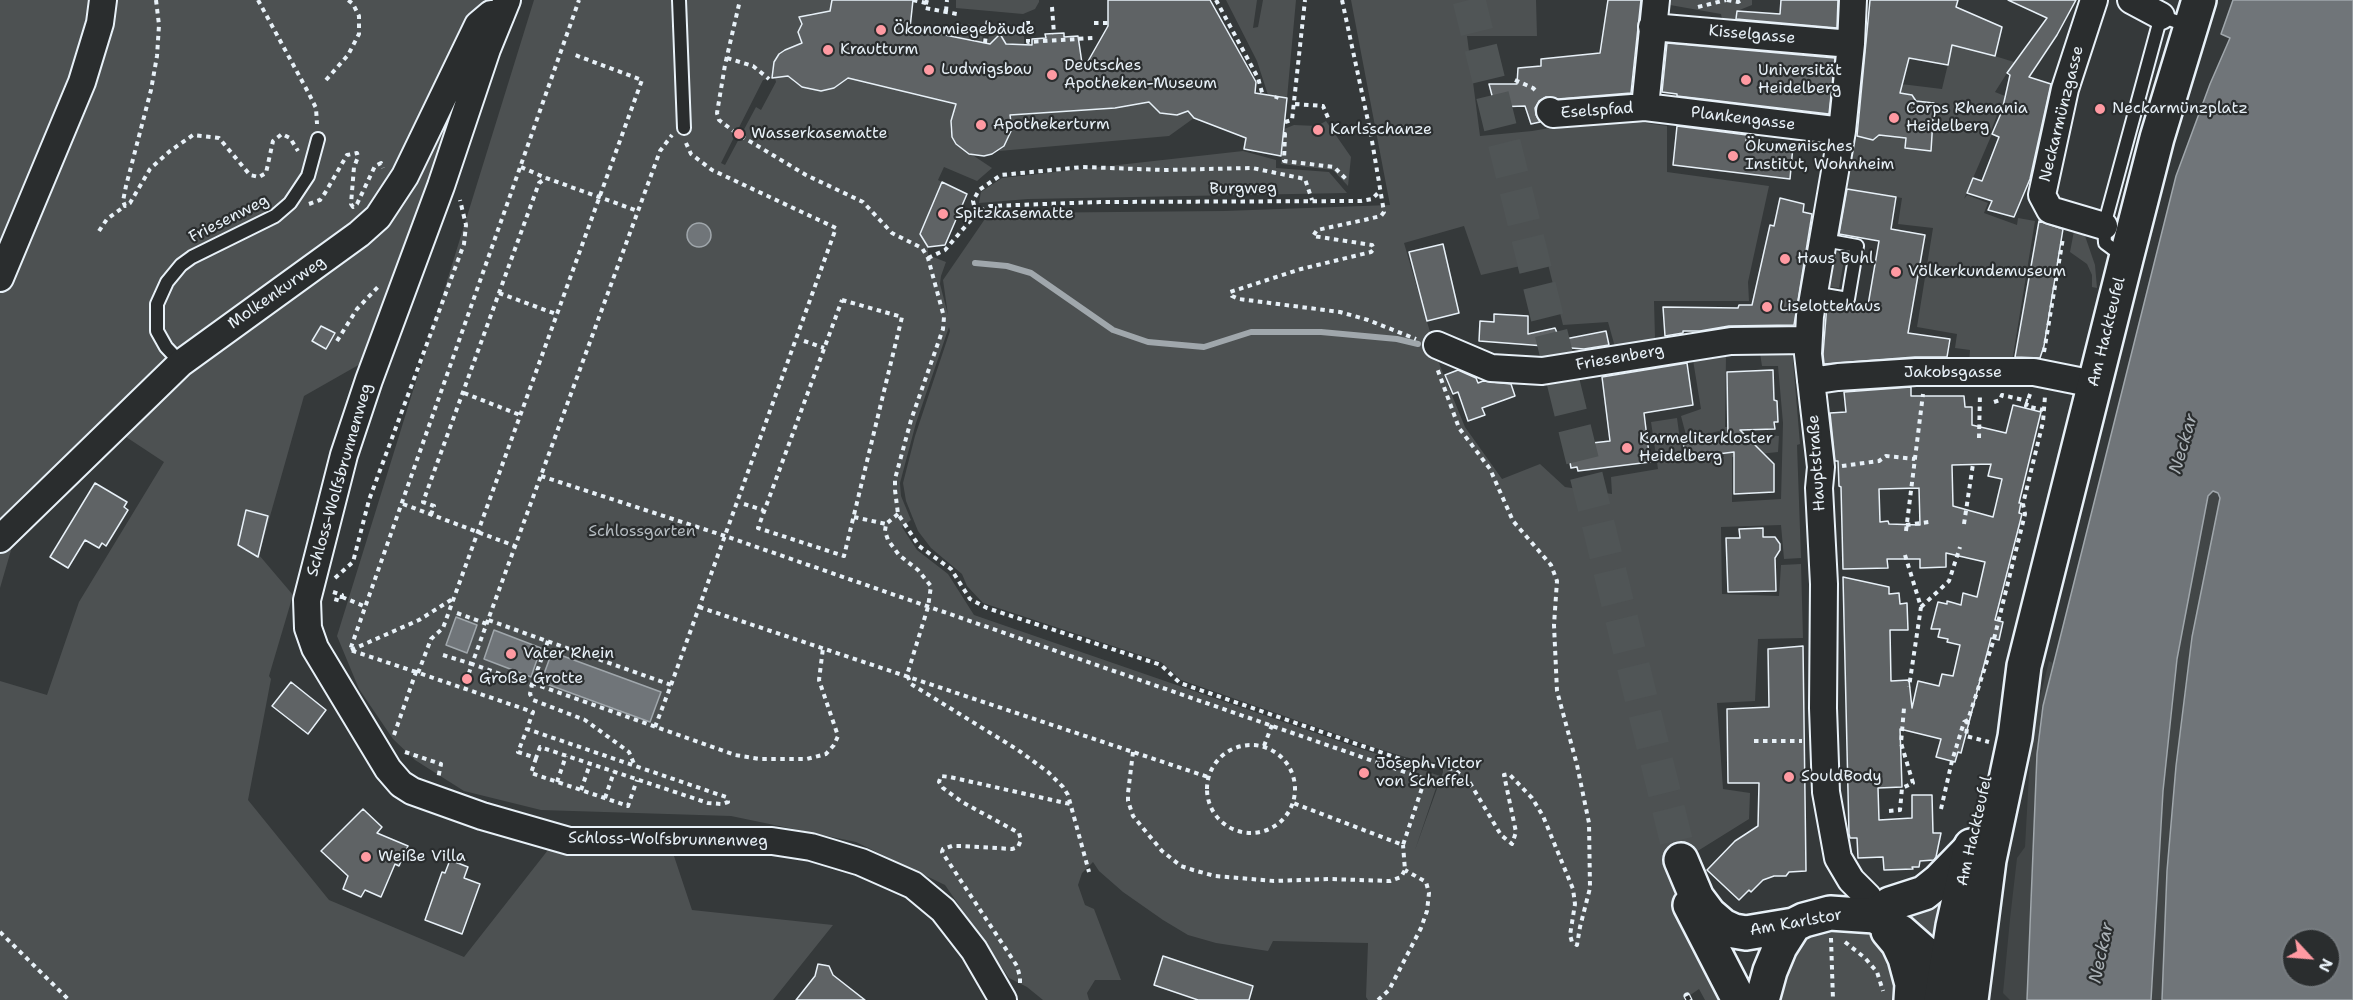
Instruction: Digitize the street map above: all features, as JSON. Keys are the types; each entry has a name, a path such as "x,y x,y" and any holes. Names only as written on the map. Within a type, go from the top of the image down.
{"main road":[{"name":"Am Hackteufel","path":"1958,993 1953,926 1970,849 1995,744 2024,666 2126,259 2183,14"},
{"name":"Am Hackteufel","path":"1958,993 2015,737 2024,666"},
{"path":"1875,916 1890,904 1910,899 1931,878 1970,849"},
{"name":"Am Karlstor","path":"1739,1000 1691,909 1681,860 1697,898 1708,914 1723,926 1734,931 1746,933 1794,925 1830,913 1875,916"},
{"path":"1875,916 1927,955 1958,993"},
{"path":"1875,916 1898,943 1905,958 1910,970 1911,1000"},
{"path":"1762,1000 1776,957 1794,925"}],"street":[{"path":"0,278 82,82 100,23 104,0"},
{"path":"1645,107 1656,0"},
{"name":"Hauptstraße","path":"1853,0 1851,44 1833,130 1824,240 1813,293 1808,340 1821,467 1819,488 1824,584 1823,741 1826,792 1838,858 1851,880 1868,897 1875,916"},
{"name":"Neckarmünzgasse","path":"2094,0 2065,89 2042,195 2050,210 2104,226"},
{"path":"2131,0 2183,14"},
{"name":"Schloss-Wolfsbrunnenweg","path":"504,8 487,49 441,186 344,454 307,600 308,628 315,648 388,769 405,787 482,816 569,841 772,842 811,847 861,862 913,885 943,909 1010,994"},
{"name":"Molkenkurweg","path":"0,540 181,363 359,234 378,217 410,168 478,25 491,14 504,8"},
{"name":"Kisselgasse","path":"1652,27 1851,44"},
{"name":"Eselspfad","path":"1550,111 1553,114 1645,107"},
{"name":"Plankengasse","path":"1645,107 1833,130"},
{"name":"Friesenberg","path":"1438,343 1491,369 1542,371 1731,341 1808,340"},
{"name":"Jakobsgasse","path":"1811,381 1838,377 1925,372 2039,386 2094,384"}],"lane":[{"path":"679,0 684,128"},
{"path":"2126,259 2105,243 2104,226 2183,14"},
{"name":"Friesenweg","path":"181,363 166,347 157,331 157,304 167,282 181,265 192,257 282,211 296,197 311,170 318,139"},
{"path":"1813,293 1848,299 1857,246 1824,240"}],"path":[{"path":"125,206 123,201 126,186 151,90 157,56 159,25 156,0"},
{"path":"258,0 316,108 318,139"},
{"path":"326,80 348,55 359,34 359,16 353,4 348,0"},
{"path":"350,650 579,0"},
{"path":"736,133 719,120 717,112 740,0"},
{"path":"913,0 926,2 925,8 957,14"},
{"path":"946,11 947,0"},
{"path":"1216,0 1258,78 1263,96"},
{"path":"1285,122 1292,120 1305,0"},
{"path":"741,136 806,175 863,202 892,233 922,248 928,258 944,323 942,335 911,420 895,479 898,514 919,546 951,569 970,599 980,606 1161,665 1180,683 1342,740 1412,763 1454,769 1470,783 1501,835 1512,844 1516,832 1504,775 1509,774 1532,798 1554,841 1573,889 1575,904 1570,935 1572,942 1577,945 1590,888 1589,823 1577,765 1557,691 1554,625 1557,581 1551,565 1513,521 1490,469 1459,428 1443,388 1438,343 1340,312 1239,299 1232,296 1230,292 1301,269 1371,252 1374,249 1372,245 1313,236 1317,230 1381,216 1384,212 1375,151 1342,0"},
{"path":"1700,0 1695,7 1726,0 1738,2 1742,0"},
{"path":"1052,6 1054,34"},
{"path":"985,43 988,18"},
{"path":"1028,21 1028,42 1093,38"},
{"path":"1094,23 1108,23"},
{"path":"394,735 431,639 443,628 642,80 575,55"},
{"path":"727,58 753,66 769,79"},
{"path":"1294,104 1323,106 1329,120"},
{"path":"468,676 660,151 672,135 684,128 686,144 691,154 712,170 836,228 655,727"},
{"path":"99,231 107,219 130,203 150,170 170,151 194,135 219,138 250,175 259,177 266,173 273,141 282,134 290,138 311,170"},
{"path":"1284,134 1286,134 1284,161 1334,167 1348,181"},
{"path":"282,211 285,214 320,200 345,163 347,155 357,153 358,157 354,167 351,206 357,204 367,179 378,163 383,165 383,171"},
{"path":"521,167 638,211"},
{"path":"928,258 945,250 976,214 973,201 979,190 1001,175 1083,167 1164,170 1252,168 1305,179 1312,201"},
{"path":"431,515 434,506 423,502 539,183 546,178"},
{"path":"330,582 353,562 369,500 464,244 466,225 460,200 455,192 441,186"},
{"name":"Burgweg","path":"976,214 983,209 999,205 1361,201 1372,199 1380,191"},
{"path":"1995,744 1966,736 1968,720 1994,639 2025,514 2023,504 2043,422 2039,386 2067,216"},
{"path":"337,341 357,309 385,280"},
{"path":"499,293 556,314"},
{"path":"842,300 902,317 872,441 844,556 758,528 842,300"},
{"path":"804,340 824,348"},
{"path":"1906,531 1925,372"},
{"path":"2039,386 2026,406 2043,410"},
{"path":"1979,438 1980,389"},
{"path":"464,393 520,415"},
{"path":"1994,402 2000,400 2002,395 2028,401"},
{"path":"872,441 877,443"},
{"path":"1821,467 1879,461 1886,456 1915,459"},
{"path":"1965,524 1973,464"},
{"path":"541,476 725,536 1425,779 1403,845 1405,870 1401,877 1390,881 1329,879 1274,881 1215,876 1181,866 1162,851 1130,809 1128,793 1133,752"},
{"path":"403,504 515,546"},
{"path":"744,504 763,510"},
{"path":"898,514 886,524 885,531 895,550 932,586 928,607 907,675 911,684 1018,750 1048,772 1063,787 1089,872"},
{"path":"854,517 886,524"},
{"path":"1906,525 1929,522 1929,525"},
{"path":"1921,608 1949,581 1960,547"},
{"path":"1905,555 1921,608 1909,687"},
{"path":"336,593 334,598 341,601 342,597 366,607"},
{"path":"350,650 419,620 454,598"},
{"path":"699,607 1208,777"},
{"path":"457,613 548,641 671,686"},
{"path":"548,641 532,684 530,694 533,700 585,720 629,752 635,766"},
{"path":"443,655 717,749 747,757 807,759 826,754 838,736 819,680 823,648"},
{"path":"350,650 533,712 518,752 536,758"},
{"path":"1889,811 1900,810 1902,788 1913,783 1900,743 1902,709"},
{"path":"1941,809 1952,761 1964,722 1968,720"},
{"path":"1264,746 1272,725"},
{"path":"527,729 726,797 728,800 722,804 708,803 540,747 531,773 628,806 638,780"},
{"path":"1754,741 1823,741"},
{"path":"1245,745 1264,746 1278,753 1289,766 1295,782 1293,803 1286,815 1273,826 1257,832 1240,831 1224,824 1213,811 1207,795 1208,777 1216,762 1229,750 1245,745"},
{"path":"398,749 441,764"},
{"path":"557,782 566,756"},
{"path":"581,790 590,764"},
{"path":"604,798 614,772"},
{"path":"1010,994 1020,977 1017,966 942,852 943,849 952,846 1012,849 1018,847 1021,840 1019,833 962,802 943,789 939,782 941,776 950,777 1070,804"},
{"path":"1293,803 1403,845"},
{"path":"1378,1000 1389,990 1421,928 1427,911 1430,893 1426,882 1405,870"},
{"path":"0,932 69,1000"},
{"path":"1831,934 1859,952 1877,972 1887,1000"}],"shaded area":[{"path":"2213,491 2218,493 2220,498 2192,637 2176,766 2167,871 2162,1000 2151,1000 2163,791 2177,659 2208,496"},
{"path":"2049,661 2053,663 2043,706 2037,754 2027,1000 2010,1000 2003,993 2017,858 2025,847 2030,755"}],"green space":[{"path":"0,0 495,0 410,241 362,363 304,396 259,555 293,595 269,676 271,679 248,800 329,900 464,957 548,850 673,853 692,910 833,925 773,1000 0,1000 0,681 47,695 79,602 164,462 117,431 14,540 0,588"},
{"name":"Schlossgarten","path":"534,0 671,0 674,79 688,80 684,0 832,0 830,14 812,13 800,18 801,26 798,32 802,41 797,47 779,54 788,75 794,82 802,87 821,91 834,88 848,78 958,105 950,129 956,144 992,168 977,181 944,167 938,180 942,182 920,234 928,247 928,255 946,262 940,284 948,315 943,280 987,216 1008,213 1224,211 1390,205 1351,0 1536,0 1537,36 1467,36 1480,136 1532,131 1609,118 1667,126 1667,172 1769,186 1748,282 1749,301 1654,301 1655,338 1615,347 1608,322 1563,325 1547,260 1481,275 1464,226 1404,243 1440,366 1465,427 1502,479 1540,464 1565,487 1612,494 1611,477 1658,469 1651,422 1677,418 1683,462 1724,457 1719,431 1687,439 1681,416 1701,409 1693,360 1726,356 1725,427 1740,427 1742,434 1779,436 1778,452 1732,457 1732,502 1781,499 1783,423 1778,366 1762,366 1759,347 1792,348 1800,444 1797,445 1801,558 1784,559 1781,525 1721,527 1722,594 1779,596 1781,565 1801,564 1803,638 1758,639 1755,701 1717,703 1723,789 1750,793 1749,819 1688,857 1727,1000 1705,1000 1699,989 1683,1000 1368,1000 1366,997 1368,943 1273,941 1268,951 1216,943 1188,935 1123,892 1099,871 1093,862 1082,873 1078,885 1085,905 1094,909 1121,980 1095,980 1087,993 1089,1000 1043,1000 1027,987 1009,978 945,885 856,842 731,816 541,810 464,791 415,760 393,739 359,689 337,636","holes":["775,78 776,82 761,110 756,107 725,165 721,163 763,80","949,327 950,331 915,436 903,483 906,501 918,531 931,548 962,574 967,586 983,603 1161,662 1181,680 1376,748 1415,760 1443,763 1443,772 1415,850 1440,776 974,615 948,574 917,550 902,527 911,520 901,496 900,483 916,423"]},
{"path":"956,0 1039,0 1039,2 1035,9 1023,14 956,8"},
{"path":"1226,0 1257,0 1253,28 1258,27 1263,0 1296,0 1287,98 1268,95 1257,61"},
{"path":"1670,0 1752,0 1752,5 1737,11 1735,30 1724,29 1721,14 1670,5"},
{"path":"953,24 984,25 982,42 941,34 942,29"},
{"path":"991,26 1024,28 1024,44 1006,44 1002,38 997,38 992,44 987,44"},
{"path":"1953,43 2014,62 1995,92 2005,96 2002,110 1999,110 1990,133 1992,134 1964,199 1967,195 1988,203 1984,213 2017,225 2018,218 2035,221 2012,362 1969,364 1970,350 1955,348 1957,334 1917,327 1933,228 1898,224 1902,198 1843,189 1857,136 1873,140 1877,135 1906,138 1905,148 1931,151 1933,124 1929,123 1934,103 1899,99 1901,84 1942,89"},
{"path":"1149,102 1161,113 1177,115 1188,110 1194,118 1169,136 999,151 1009,138 1012,129 1010,115"},
{"path":"1326,121 1351,157 1348,186 1333,170 1281,164 1284,129 1294,125 1317,126"},
{"path":"1243,151 1276,160 1276,168 1329,172 1347,193 1028,199 979,203 981,192 1002,178"},
{"path":"2074,231 2084,233 2095,265 2097,288 2092,287 2092,275 2087,264 2070,252"},
{"path":"1832,251 1845,254 1839,288 1826,286"},
{"path":"1939,901 1930,938 1900,914"},
{"path":"1855,928 1881,940 1904,1000 1776,1000 1776,980 1808,932"}],"water":[{"name":"Neckar","path":"2233,0 2353,0 2353,1000 2162,1000 2167,871 2176,766 2192,637 2220,498 2218,493 2213,491 2208,496 2177,659 2163,791 2151,1000 2027,1000 2037,754 2043,706 2176,176 2210,84 2230,38 2221,34"},
{"path":"699,223 708,226 711,235 708,244 699,247 690,244 687,235 690,226"},
{"path":"456,617 477,625 467,653 446,645"},
{"path":"494,630 541,648 531,677 484,659"},
{"path":"552,652 661,692 650,722 541,682"}],"building":[{"path":"832,0 913,0 910,28 990,44 1000,34 1006,44 1032,45 1032,39 1046,38 1045,34 1064,33 1064,37 1078,36 1083,70 1108,26 1108,0 1210,0 1256,82 1255,93 1287,98 1281,156 1244,149 1246,138 1194,118 1188,111 1177,115 1160,113 1149,102 1115,108 1010,115 1012,129 1004,146 984,156 969,154 956,144 952,137 951,121 956,104 848,78 834,88 821,91 802,87 788,76 772,78 774,62 779,54 802,43 798,32 802,24 799,17 830,11"},
{"path":"1608,0 1641,0 1631,93 1558,99 1546,97 1539,101 1535,108 1540,122 1531,124 1525,106 1495,107 1489,84 1517,84 1518,68 1541,66 1541,59 1600,53"},
{"path":"1781,0 1838,0 1837,28 1736,19 1737,11 1780,14"},
{"path":"1870,0 1958,0 1956,7 2002,27 1995,56 1952,45 1948,65 1909,58 1900,93 1912,95 1916,101 1934,103 1931,151 1905,148 1906,138 1879,135 1873,140 1857,136"},
{"path":"2008,0 2076,0 2057,35 2029,77 2051,84 2030,179 2014,217 1988,210 1992,201 1967,193 1973,178 1982,181 1999,137 1992,134 2002,111 2010,75 2007,73 2047,18"},
{"name":"Universität Heidelberg","path":"1667,43 1835,58 1829,114 1677,96 1677,94 1662,92"},
{"name":"Ökumenisches Institut, Wohnheim","path":"1677,126 1747,135 1746,141 1793,146 1790,179 1673,165"},
{"name":"Spitzkasematte","path":"942,182 967,194 945,245 928,247 920,234"},
{"name":"Völkerkundemuseum","path":"1847,189 1896,197 1891,229 1925,235 1908,333 1950,339 1947,357 1915,357 1824,364 1827,304 1867,311 1879,241 1839,234"},
{"path":"1780,198 1804,204 1803,212 1812,214 1794,325 1729,326 1700,331 1683,331 1683,333 1665,336 1663,307 1738,308 1739,305 1752,305 1770,225 1774,226"},
{"path":"2039,221 2063,229 2044,346 2040,358 2015,357"},
{"path":"1443,244 1459,313 1427,321 1409,252"},
{"path":"1494,314 1528,316 1528,334 1555,328 1560,340 1606,331 1609,345 1584,349 1479,341 1480,321 1494,322"},
{"path":"321,326 335,333 326,349 312,341"},
{"path":"1687,363 1693,405 1644,413 1650,462 1578,471 1577,467 1571,468 1568,451 1575,450 1574,445 1610,441 1602,377"},
{"path":"1458,370 1476,378 1478,383 1483,381 1511,384 1515,396 1482,408 1485,415 1468,421 1458,392 1453,394 1445,375"},
{"path":"1773,370 1774,400 1777,401 1778,422 1774,422 1775,429 1740,430 1774,464 1774,492 1734,494 1734,452 1686,458 1683,442 1728,437 1727,372"},
{"path":"1911,387 1911,396 1964,396 1965,407 1972,407 1972,425 2006,433 2013,405 2041,412 2019,503 2021,503 2019,513 2022,514 1995,620 2003,622 1999,640 1991,638 1961,753 1958,752 1955,762 1936,757 1941,739 1900,729 1902,787 1878,788 1879,820 1912,818 1912,795 1932,795 1933,833 1941,833 1936,857 1934,860 1920,861 1919,867 1912,867 1913,869 1884,870 1883,857 1858,858 1857,838 1850,838 1849,834 1843,577 1889,587 1889,594 1899,593 1900,604 1907,603 1908,630 1890,630 1891,681 1909,680 1912,708 1918,681 1939,686 1942,674 1953,676 1960,645 1938,637 1940,629 1931,629 1938,602 1947,604 1947,601 1961,605 1963,593 1977,597 1985,562 1946,553 1946,567 1920,568 1920,559 1887,559 1888,568 1843,569 1841,487 1839,486 1838,461 1835,461 1830,413 1846,412 1844,392","holes":["1991,464 1988,476 2002,479 1993,517 1953,506 1952,465","1919,488 1920,525 1880,522 1879,489"]},
{"path":"95,483 127,502 124,507 128,510 106,546 102,543 99,548 85,540 68,568 50,557"},
{"path":"246,510 268,516 258,557 238,545"},
{"path":"1763,528 1763,537 1775,537 1780,544 1780,550 1775,558 1776,591 1728,592 1726,538 1740,538 1739,529"},
{"path":"1803,646 1806,871 1789,872 1786,876 1774,876 1763,880 1739,900 1707,870 1735,841 1758,826 1759,783 1728,783 1727,709 1769,707 1768,649"},
{"path":"291,682 326,710 308,734 272,706"},
{"name":"Weiße Villa","path":"363,809 382,827 377,833 408,846 399,866 395,864 381,897 365,890 361,897 343,889 348,876 321,851"},
{"path":"450,860 468,867 464,878 480,884 462,934 425,920 442,872 445,873"},
{"path":"1163,956 1253,986 1249,1000 1198,1000 1154,985"},
{"path":"818,964 829,966 833,975 865,1000 796,1000 815,976"}],"waterway":[{"path":"975,263 1007,266 1031,273 1113,330 1148,342 1204,347 1251,332 1321,332 1397,339 1418,344"}],"tunnel":[{"path":"1469,0 1681,860"}],"railway":[{"path":"1687,996 1689,1000"}],"place":[{"name":"Ökonomiegebäude","path":"881,30"},
{"name":"Krautturm","path":"828,50"},
{"name":"Ludwigsbau","path":"929,70"},
{"name":"Deutsches Apotheken-Museum","path":"1052,75"},
{"name":"Universität Heidelberg","path":"1746,80"},
{"name":"Neckarmünzplatz","path":"2100,109"},
{"name":"Corps Rhenania Heidelberg","path":"1894,118"},
{"name":"Apothekerturm","path":"981,125"},
{"name":"Karlsschanze","path":"1318,130"},
{"name":"Wasserkasematte","path":"739,134"},
{"name":"Ökumenisches Institut, Wohnheim","path":"1733,156"},
{"name":"Spitzkasematte","path":"943,214"},
{"name":"Haus Buhl","path":"1785,259"},
{"name":"Völkerkundemuseum","path":"1896,272"},
{"name":"Liselottehaus","path":"1767,307"},
{"name":"Karmeliterkloster Heidelberg","path":"1627,448"},
{"name":"Vater Rhein","path":"511,654"},
{"name":"Große Grotte","path":"467,679"},
{"name":"Joseph Victor von Scheffel","path":"1364,773"},
{"name":"SouldBody","path":"1789,777"},
{"name":"Weiße Villa","path":"366,857"}]}
